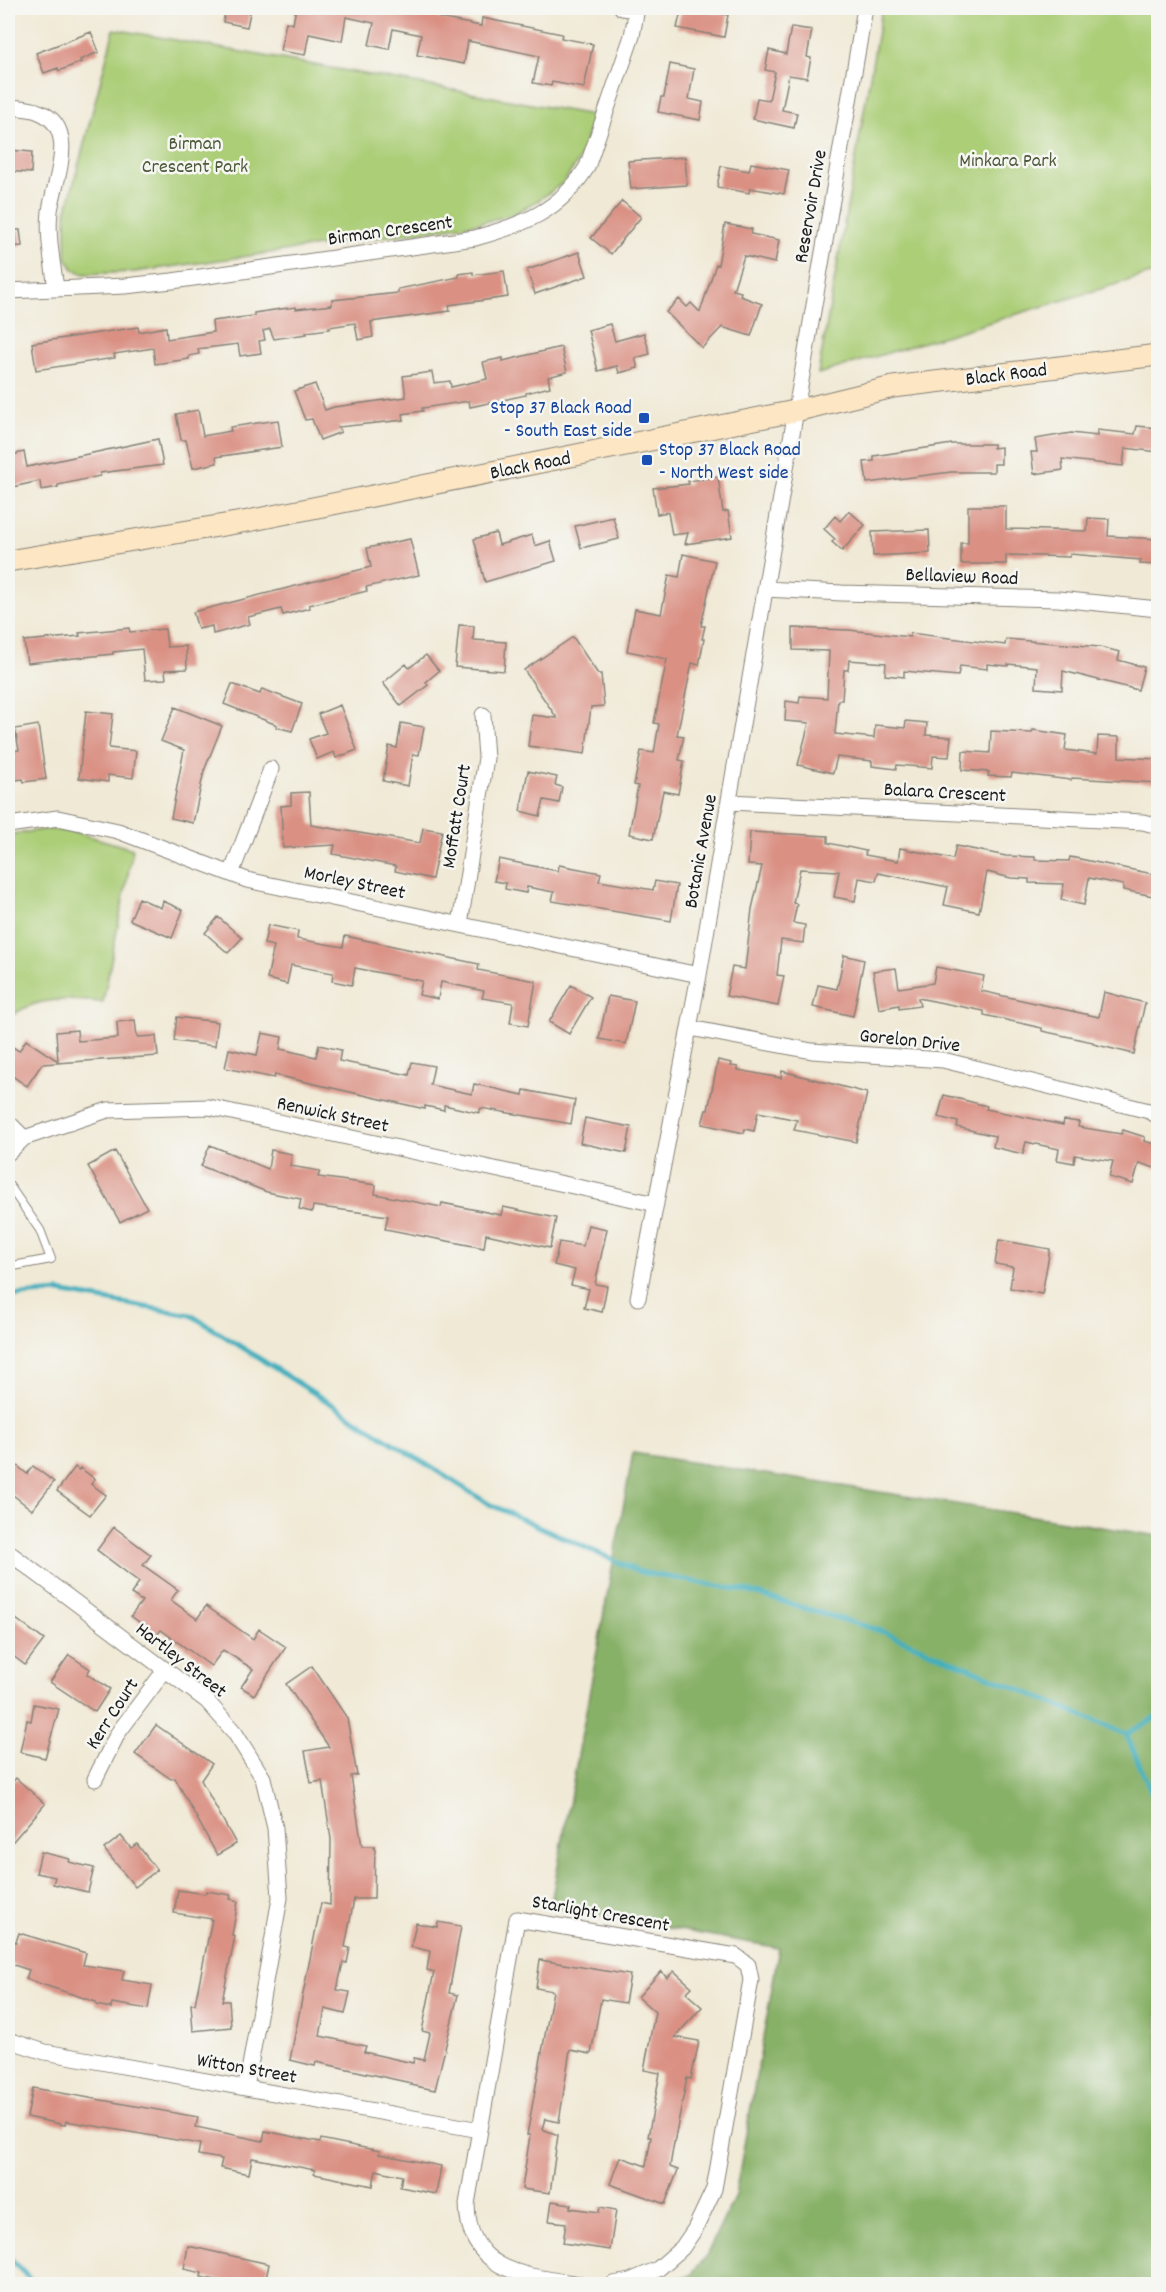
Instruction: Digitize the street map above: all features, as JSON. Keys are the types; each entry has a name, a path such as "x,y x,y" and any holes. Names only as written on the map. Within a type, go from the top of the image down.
{"main road":[{"name":"Black Road","path":"8,561 248,521 795,411 893,387 1158,355"}],"street":[{"name":"Birman Crescent","path":"8,291 149,284 475,238 526,221 563,199 587,167 632,36 632,8"},
{"name":"Reservoir Drive","path":"795,411 865,8"},
{"path":"8,107 39,112 50,118 60,130 62,143 60,163 50,212 56,289"},
{"name":"Botanic Avenue","path":"638,1298 690,1028 795,411"},
{"name":"Bellaview Road","path":"765,589 1058,599 1158,609"},
{"name":"Moffatt Court","path":"460,924 486,758 483,715"},
{"path":"231,874 271,769"},
{"name":"Balara Crescent","path":"729,802 1143,822 1158,826"},
{"name":"Morley Street","path":"8,825 58,818 118,831 247,880 699,975"},
{"name":"Gorelon Drive","path":"690,1028 812,1051 943,1060 1149,1111 1158,1116"},
{"name":"Renwick Street","path":"8,1153 24,1138 108,1110 209,1107 656,1204"},
{"path":"8,1122 24,1138"},
{"name":"Hartley Street","path":"8,1552 207,1701 235,1733 263,1778 275,1828 280,1898 246,2088"},
{"name":"Kerr Court","path":"95,1779 118,1733 165,1670"},
{"name":"Starlight Crescent","path":"581,2284 502,2268 486,2257 473,2240 467,2222 466,2204 517,1920 736,1956 748,1965 750,1980 714,2189 695,2229 682,2248 658,2269 630,2281 613,2284"},
{"name":"Witton Street","path":"8,2040 45,2052 480,2130"}],"lane":[{"path":"8,1184 40,1230 51,1259 8,1267"}],"green space":[{"name":"Minkara Park","path":"882,8 1158,8 1157,272 818,374"},
{"name":"Birman Crescent Park","path":"114,29 593,115 581,157 564,182 539,200 512,215 475,224 134,272 84,274 73,269 66,258 66,213"},
{"path":"47,829 75,832 133,849 103,1002 53,1000 41,1002 19,1011 8,1019 8,835"},
{"path":"633,1453 1158,1536 1158,2284 667,2284 691,2274 705,2258 735,2196 779,1948 559,1908 552,1898"}],"building":[{"path":"226,8 251,8 247,27 223,22"},
{"path":"296,8 405,8 439,14 439,18 481,26 482,18 562,34 561,38 593,44 584,88 552,82 551,86 533,83 539,56 468,41 464,64 417,55 421,35 393,29 389,49 369,45 374,23 346,17 342,41 309,34 305,55 280,51 286,22 293,24"},
{"path":"685,8 709,8 709,11 728,15 724,37 677,28 681,11 684,12"},
{"path":"791,27 812,30 807,57 811,58 807,78 789,75 782,110 797,113 794,128 753,119 757,98 769,100 775,72 765,70 769,50 786,54"},
{"path":"91,32 99,52 59,71 58,68 44,73 36,53"},
{"path":"670,64 694,69 689,99 703,102 700,120 658,112 661,97 664,97"},
{"path":"8,150 32,152 31,173 8,171"},
{"path":"685,157 687,185 631,189 628,161"},
{"path":"751,163 789,170 784,194 750,188 749,193 717,187 721,166 749,171"},
{"path":"622,201 641,217 611,254 591,238"},
{"path":"725,224 752,229 751,234 779,240 775,263 744,256 733,290 741,292 740,296 762,304 751,336 722,327 702,348 666,312 679,299 687,307 691,303 700,312 716,264 718,265"},
{"path":"8,230 20,230 22,246 8,247"},
{"path":"579,252 587,276 535,294 527,270"},
{"path":"504,271 508,297 449,305 450,311 371,322 373,337 358,340 355,323 274,339 270,329 263,331 265,340 259,341 261,353 240,356 238,344 198,349 199,354 189,356 189,359 155,364 153,348 114,354 115,358 36,370 32,343 138,327 139,332 166,327 167,339 213,332 212,321 254,316 254,313 296,307 296,309 332,305 332,300 398,293 398,289 459,277 459,274 473,272 473,275"},
{"path":"610,324 615,341 644,333 650,354 635,358 638,368 619,373 617,366 598,371 588,330"},
{"path":"561,347 567,372 548,377 550,387 526,393 526,395 470,407 469,401 422,408 423,411 403,414 404,420 338,427 341,432 320,440 312,419 305,420 294,391 315,384 325,410 406,397 403,376 432,372 434,383 450,381 451,387 487,379 483,362 503,358 503,361"},
{"path":"198,410 203,436 231,431 230,427 278,420 282,447 216,457 217,463 193,468 186,440 181,440 176,414"},
{"path":"1137,426 1158,428 1158,452 1125,448 1123,466 1062,459 1063,470 1034,474 1031,452 1037,452 1035,439 1071,433 1097,436 1097,430 1135,434"},
{"path":"158,439 163,465 100,473 100,476 41,490 40,481 8,488 8,456 24,452 27,467"},
{"path":"952,444 993,444 993,448 1001,447 1001,464 994,464 994,472 951,472 867,483 864,462 874,461 874,456"},
{"path":"718,477 723,512 728,511 732,537 685,544 688,533 672,535 668,512 657,514 653,488 689,484 688,481"},
{"path":"968,506 1006,506 1006,529 1087,531 1088,518 1109,519 1108,536 1158,539 1158,565 1140,564 1141,560 1070,554 1070,557 1006,555 1006,564 961,564 961,543 968,543"},
{"path":"849,511 865,525 842,551 832,542 835,539 824,529 835,516 840,521"},
{"path":"613,517 619,539 581,548 575,526"},
{"path":"929,530 930,553 873,556 872,532"},
{"path":"496,533 499,545 532,535 535,546 550,541 556,561 485,582 474,539"},
{"path":"410,539 419,575 366,587 367,591 309,605 310,608 283,615 281,609 248,617 250,624 213,634 212,626 198,629 193,612 371,567 367,548"},
{"path":"683,554 715,561 701,626 705,626 699,665 692,663 677,735 684,736 679,760 684,761 678,794 663,791 653,839 629,834 638,786 634,785 641,751 654,753 659,724 654,723 667,659 627,651 635,609 661,614 669,575 679,577"},
{"path":"459,625 474,626 473,640 506,642 504,671 455,667"},
{"path":"129,628 130,632 165,629 167,647 186,646 187,669 165,670 166,679 145,680 142,649 27,663 24,641 80,636 79,633"},
{"path":"793,628 849,630 910,637 910,633 1005,645 1006,639 1100,647 1120,652 1118,660 1144,667 1138,690 1063,671 1062,690 1036,688 1037,667 987,664 987,669 960,666 958,676 904,671 904,677 885,675 886,663 849,660 848,670 844,670 842,700 838,700 835,734 874,738 875,725 905,728 906,721 927,723 926,735 951,737 949,757 933,756 932,768 897,765 896,769 872,766 872,761 837,757 833,773 798,765 809,723 785,721 786,701 799,703 800,696 827,698 829,651 793,650"},
{"path":"573,637 598,674 601,674 604,706 591,707 585,754 528,746 532,715 557,718 524,670"},
{"path":"426,655 439,671 426,682 428,685 401,706 383,683 406,664 409,668"},
{"path":"232,684 260,694 262,689 302,704 292,731 276,727 277,725 224,704"},
{"path":"340,705 357,750 336,758 334,752 317,759 309,739 326,733 318,714"},
{"path":"175,707 222,726 204,771 193,823 171,818 184,750 161,741"},
{"path":"86,711 113,714 109,748 136,751 133,778 108,775 108,782 79,778"},
{"path":"401,723 424,727 419,755 413,754 408,786 383,781 389,746 397,748"},
{"path":"38,725 46,779 24,782 23,779 8,781 8,752 19,750 15,729"},
{"path":"1033,730 1067,735 1065,750 1097,754 1098,736 1119,737 1119,757 1158,759 1158,783 1072,778 1071,780 1012,773 1011,777 988,776 989,772 962,770 963,751 990,753 991,731 1032,733"},
{"path":"528,771 557,777 555,785 562,787 559,803 544,800 540,816 520,811"},
{"path":"309,792 311,825 420,843 423,828 442,831 432,879 395,871 396,866 333,854 335,845 283,848 281,806 291,805 291,793"},
{"path":"750,832 828,836 828,843 866,851 865,855 898,861 900,848 953,859 956,846 1006,856 1035,857 1035,860 1069,861 1070,857 1158,875 1158,897 1123,890 1123,885 1089,878 1084,905 1061,900 1064,884 1029,883 1029,879 1011,878 987,872 979,912 944,905 948,887 878,873 876,881 859,878 855,901 834,897 839,871 800,869 793,903 797,904 793,923 805,925 803,943 781,940 777,975 784,976 778,1006 726,996 732,967 745,969 752,909 762,866 748,865"},
{"path":"499,859 558,871 559,865 601,873 599,881 653,890 655,881 677,885 671,921 552,901 554,892 527,887 526,893 505,889 506,883 494,881"},
{"path":"139,898 161,908 163,901 183,910 172,938 130,920"},
{"path":"218,917 242,938 228,953 205,933"},
{"path":"268,925 298,931 297,939 343,947 345,936 479,964 478,970 536,981 528,1026 510,1023 513,1003 482,998 484,991 441,982 438,999 419,995 422,981 355,968 352,985 332,981 333,973 291,965 287,984 267,979 274,946 264,944"},
{"path":"844,955 864,960 853,1016 813,1007 818,985 837,989"},
{"path":"936,967 984,976 981,991 1099,1017 1104,992 1145,1003 1134,1054 1042,1031 1042,1028 984,1015 984,1011 918,998 920,1006 899,1009 899,1005 879,1009 873,971 896,968 899,988 933,983"},
{"path":"571,985 591,997 569,1034 549,1022"},
{"path":"608,996 635,1001 626,1044 599,1039"},
{"path":"177,1017 218,1022 215,1046 174,1041"},
{"path":"135,1020 137,1037 156,1036 158,1056 42,1064 27,1086 8,1073 8,1044 19,1051 26,1040 58,1061 56,1032 77,1030 78,1041 118,1038 117,1022"},
{"path":"262,1033 282,1037 280,1049 316,1057 319,1045 341,1050 339,1061 409,1075 412,1062 434,1066 430,1085 472,1094 474,1084 523,1095 524,1090 575,1100 571,1124 481,1108 479,1113 444,1105 444,1110 425,1106 425,1109 275,1075 274,1078 225,1068 229,1049 257,1055"},
{"path":"718,1060 732,1063 731,1066 738,1067 738,1070 781,1078 782,1071 867,1093 856,1142 794,1130 797,1120 758,1112 754,1131 745,1129 744,1133 702,1124 706,1110 708,1110"},
{"path":"944,1095 987,1106 986,1109 1063,1125 1064,1120 1079,1122 1078,1127 1121,1134 1123,1130 1145,1137 1144,1141 1158,1145 1158,1169 1139,1163 1133,1184 1109,1177 1113,1161 1075,1155 1074,1163 1057,1160 1059,1149 1026,1142 1023,1154 993,1147 995,1136 957,1127 958,1122 938,1117"},
{"path":"585,1118 631,1127 626,1153 580,1143"},
{"path":"210,1145 268,1169 271,1150 292,1154 290,1166 320,1171 318,1177 376,1185 375,1194 441,1207 442,1203 501,1215 503,1207 556,1218 550,1248 486,1234 484,1248 385,1229 388,1216 313,1206 312,1212 299,1209 301,1199 267,1192 201,1166"},
{"path":"115,1151 147,1208 120,1222 88,1166"},
{"path":"588,1225 607,1229 595,1284 607,1286 602,1312 584,1308 589,1289 571,1285 575,1270 554,1265 559,1242 583,1246"},
{"path":"999,1240 1050,1249 1042,1294 1010,1288 1013,1267 995,1264"},
{"path":"8,1458 27,1474 33,1466 54,1482 32,1510 8,1491"},
{"path":"75,1467 95,1479 91,1484 106,1495 90,1515 57,1491"},
{"path":"114,1527 151,1555 143,1565 178,1590 171,1600 197,1619 206,1606 253,1639 259,1629 286,1647 254,1695 241,1687 253,1669 223,1650 211,1666 161,1630 157,1635 131,1616 142,1601 131,1594 139,1582 97,1550"},
{"path":"8,1613 44,1640 25,1665 8,1652"},
{"path":"69,1655 90,1669 87,1674 110,1689 95,1712 50,1682"},
{"path":"312,1666 347,1718 357,1775 351,1776 362,1846 375,1846 374,1899 354,1899 345,1947 350,1948 347,1963 343,1962 337,1990 350,1992 345,2014 325,2009 320,2036 366,2046 364,2052 413,2063 414,2058 424,2060 430,2033 422,2031 434,1972 427,1970 430,1951 411,1947 416,1923 437,1927 438,1922 461,1926 449,1993 458,1995 435,2090 316,2062 315,2066 290,2060 321,1903 330,1905 331,1839 322,1781 311,1783 305,1751 329,1747 286,1684"},
{"path":"34,1704 59,1709 45,1758 20,1752 27,1720 31,1721"},
{"path":"156,1725 212,1764 201,1780 236,1844 217,1855 175,1778 171,1779 135,1754"},
{"path":"16,1778 45,1804 8,1847 8,1787"},
{"path":"121,1836 131,1848 137,1844 157,1870 135,1887 104,1849"},
{"path":"41,1852 94,1868 88,1892 53,1884 55,1877 36,1873"},
{"path":"178,1890 231,1895 230,1899 238,1901 232,1935 235,1936 222,2001 229,2001 231,2027 193,2031 191,2004 195,2004 212,1919 174,1913"},
{"path":"19,1933 86,1953 83,1965 124,1971 122,1980 152,1985 148,2009 112,2003 111,2008 96,2005 96,2002 26,1979 29,1970 8,1963 8,1939 16,1942"},
{"path":"540,1960 630,1975 625,2003 601,1999 591,2054 570,2050 559,2122 545,2119 542,2129 558,2135 550,2193 522,2189 530,2135 527,2135 553,1991 536,1988"},
{"path":"661,1971 667,1978 674,1971 692,1987 686,1993 702,2007 675,2037 699,2041 691,2079 687,2078 673,2148 670,2167 678,2170 665,2204 610,2184 620,2157 646,2166 651,2137 648,2137 660,2073 644,2070 655,2012 638,1997"},
{"path":"33,2088 198,2117 196,2127 263,2141 265,2131 320,2142 321,2139 380,2151 379,2154 441,2166 436,2194 400,2187 402,2176 376,2170 373,2186 314,2174 315,2170 252,2158 249,2174 220,2168 222,2159 198,2155 200,2144 66,2121 65,2125 27,2117"},
{"path":"552,2201 571,2204 570,2208 599,2212 600,2207 616,2210 610,2250 563,2243 566,2223 549,2221"},
{"path":"188,2246 269,2264 265,2284 226,2284 226,2282 201,2277 202,2273 184,2269"}],"waterway":[{"path":"8,1296 59,1292 191,1315 489,1504 640,1572 747,1591 881,1631 1126,1734 1158,1807"},
{"path":"1126,1734 1158,1717"},
{"path":"8,2257 35,2284"}],"place":[{"name":"Stop 37 Black Road - South East side","path":"644,418"},
{"name":"Stop 37 Black Road - North West side","path":"647,460"}]}
